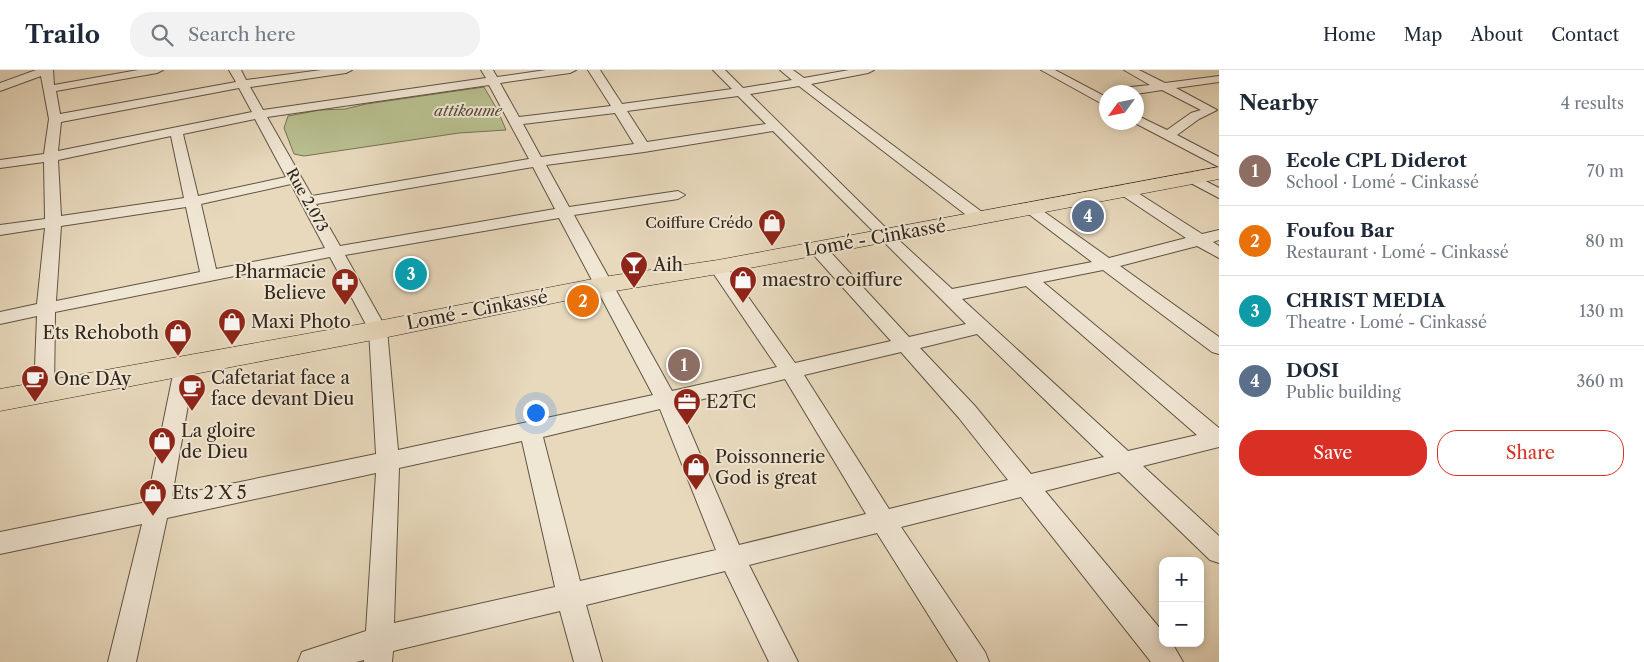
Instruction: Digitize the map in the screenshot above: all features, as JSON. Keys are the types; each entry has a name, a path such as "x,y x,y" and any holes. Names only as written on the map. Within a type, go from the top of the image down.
{"highway":[{"name":"Lomé - Cinkassé","path":"0,400 378,330 604,285 718,267 1030,209 1122,189 1219,173"}],"street":[{"path":"0,87 47,70 55,119 51,156 53,224 46,308 44,391"},
{"path":"49,89 157,70"},
{"name":"Rue 2.073","path":"235,70 378,330"},
{"path":"55,119 243,84 346,70"},
{"path":"0,164 51,156 259,114 489,75 570,70"},
{"path":"594,70 644,148"},
{"path":"719,70 885,236 1219,552"},
{"path":"786,70 980,218"},
{"path":"514,121 618,110 743,92 868,70"},
{"path":"1047,70 1099,94"},
{"path":"1130,70 1211,110 1195,116 1168,136"},
{"path":"1200,70 1219,79"},
{"path":"489,75 666,400 732,558 784,662"},
{"path":"1144,89 1219,79"},
{"path":"1144,122 1219,164"},
{"path":"307,201 537,162 644,148 774,127"},
{"path":"176,131 209,274"},
{"path":"1190,177 1219,194"},
{"path":"0,230 53,224 191,202 295,179"},
{"path":"1122,189 1219,253"},
{"path":"0,318 209,274 336,253 564,211 678,195"},
{"path":"1030,209 1219,347"},
{"path":"948,296 1106,264 1219,236"},
{"path":"817,248 967,412 1028,485 1169,662"},
{"path":"718,267 790,370 883,521 975,662"},
{"path":"1029,279 1218,438"},
{"path":"0,543 531,431 981,327"},
{"path":"378,330 388,462 378,652"},
{"path":"122,662 157,510 185,365"},
{"path":"531,431 570,596 588,662"},
{"path":"312,662 378,652 570,596 1218,438"}],"green space":[{"name":"attikoume","path":"484,87 498,111 506,130 459,133 304,156 294,154 284,128 288,116"}],"place":[{"name":"DOSI","path":"1088,216"},
{"name":"Coiffure Crédo","path":"772,247"},
{"name":"CHRIST MEDIA","path":"411,274"},
{"name":"Aih","path":"634,289"},
{"name":"Foufou Bar","path":"583,301"},
{"name":"maestro coiffure","path":"743,304"},
{"name":"Pharmacie Believe","path":"345,306"},
{"name":"Maxi Photo","path":"232,346"},
{"name":"Ets Rehoboth","path":"178,357"},
{"name":"Ecole CPL Diderot","path":"684,365"},
{"name":"One DAy","path":"35,403"},
{"name":"Cafetariat face a face devant Dieu","path":"192,412"},
{"name":"E2TC","path":"687,426"},
{"name":"La gloire de Dieu","path":"162,465"},
{"name":"Poissonnerie God is great","path":"696,491"},
{"name":"Ets 2 X 5","path":"153,517"}]}
